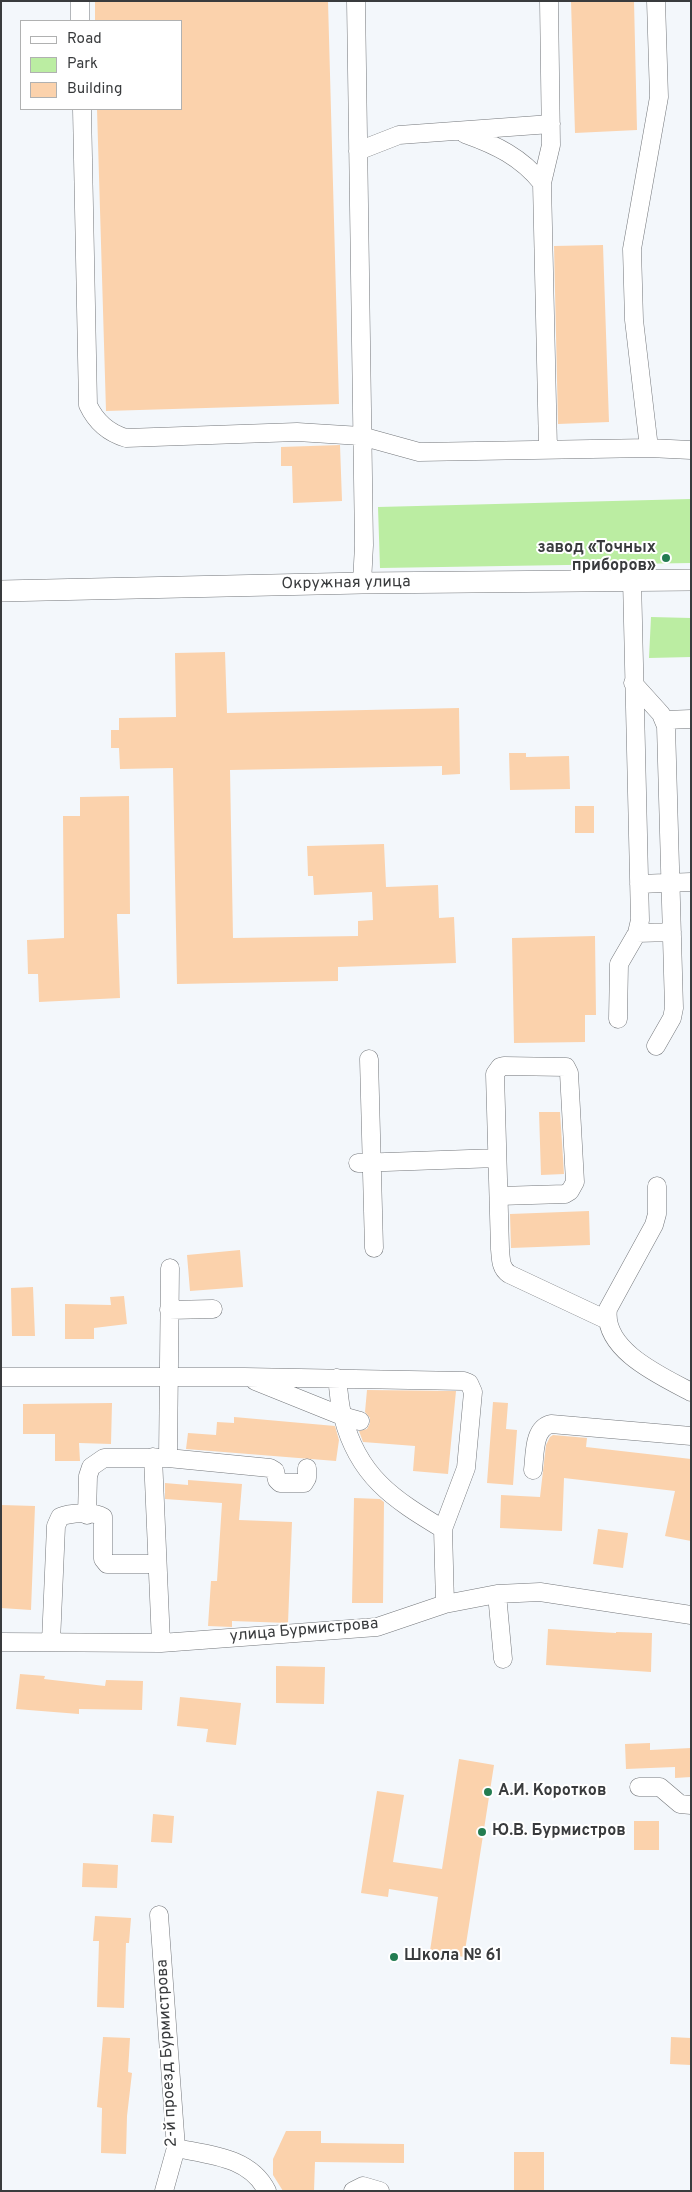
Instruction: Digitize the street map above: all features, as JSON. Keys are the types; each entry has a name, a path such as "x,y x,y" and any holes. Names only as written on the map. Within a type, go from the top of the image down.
{"main road":[{"name":"Окружная улица","path":"1,591 362,583 632,579 691,580"}],"street":[{"path":"80,1 80,20"},
{"path":"356,1 364,545 362,583"},
{"path":"548,449 542,183 550,156 549,1"},
{"path":"649,448 634,320 632,249 659,97 656,1"},
{"path":"82,110 88,405 100,424 112,433 126,438 297,432 362,436 419,452 649,448 691,450"},
{"path":"358,150 399,135 551,124"},
{"path":"457,132 506,151 523,163 542,183"},
{"path":"618,1019 619,964 637,933 640,920 632,579"},
{"path":"633,683 665,720 671,882 673,1013 656,1046"},
{"path":"665,720 691,719"},
{"path":"639,884 691,882"},
{"path":"637,933 672,932"},
{"path":"369,1060 364,1163 374,1248"},
{"path":"499,1196 565,1194 573,1188 575,1182 570,1073 566,1067 504,1066 497,1070 498,1158 500,1255 504,1271 607,1320"},
{"path":"364,1163 498,1158"},
{"path":"657,1186 657,1214 654,1225 608,1309 607,1320 612,1334 629,1354 646,1368 691,1392"},
{"path":"161,1643 157,1564 160,1458 169,1376 170,1268"},
{"path":"169,1310 213,1309"},
{"path":"1,1377 169,1376 464,1381 472,1388 473,1392 466,1468 443,1529 445,1604"},
{"path":"245,1377 342,1416 360,1421"},
{"path":"337,1378 342,1416 358,1455 370,1473 395,1499 443,1529"},
{"path":"533,1470 538,1433 545,1425 691,1436"},
{"path":"88,1515 88,1476 91,1467 104,1458 160,1458 270,1468 275,1471 277,1480 280,1483 304,1483 307,1478 307,1468"},
{"path":"51,1642 57,1521 65,1515 99,1515 104,1520 103,1559 105,1563 157,1564"},
{"name":"улица Бурмистрова","path":"1,1642 161,1643 377,1628 445,1604 497,1594 540,1592 691,1615"},
{"path":"497,1594 503,1659"},
{"path":"639,1787 660,1787 680,1804 691,1805"},
{"name":"2-й проезд Бурмистрова","path":"160,1915 176,2148 164,2191"},
{"path":"176,2148 245,2165 258,2177 267,2191"},
{"path":"353,2191 362,2186 380,2191"}],"green space":[{"path":"691,499 691,563 380,568 378,507"},
{"path":"651,617 691,618 691,657 649,658"}],"building":[{"path":"95,1 328,1 339,404 106,411 97,110 182,110 182,20 95,20"},
{"path":"571,1 634,1 637,130 575,133"},
{"path":"603,245 609,422 558,424 554,246"},
{"path":"340,445 342,501 293,503 292,466 281,466 281,447"},
{"path":"225,652 227,713 459,708 460,774 442,775 442,766 230,770 233,938 358,936 358,921 373,920 372,892 314,895 313,876 308,876 307,846 384,844 386,887 438,885 439,918 454,917 456,963 338,967 338,981 177,984 173,768 120,769 119,748 111,748 111,730 119,730 119,718 176,717 175,653"},
{"path":"509,753 526,753 526,757 569,756 570,789 510,790"},
{"path":"129,796 130,914 117,914 120,998 39,1002 38,974 28,974 27,940 64,938 63,816 80,816 80,797"},
{"path":"575,806 594,806 594,833 575,833"},
{"path":"595,936 596,1015 585,1015 585,1042 514,1043 512,938"},
{"path":"539,1112 560,1112 564,1174 541,1175"},
{"path":"589,1211 590,1245 511,1248 510,1214"},
{"path":"240,1250 243,1287 190,1291 187,1255"},
{"path":"33,1287 35,1336 12,1336 11,1288"},
{"path":"124,1296 127,1324 94,1328 94,1339 65,1339 65,1304 111,1305 110,1297"},
{"path":"367,1390 456,1391 448,1474 413,1471 415,1446 363,1442 359,1431 367,1429 370,1423 370,1418 365,1412"},
{"path":"493,1402 508,1403 506,1429 517,1430 513,1485 487,1483"},
{"path":"112,1403 111,1444 79,1443 80,1461 55,1461 55,1434 23,1434 23,1404"},
{"path":"234,1417 335,1426 339,1440 336,1461 186,1449 188,1433 216,1435 217,1422 234,1423"},
{"path":"553,1435 587,1438 586,1447 691,1459 691,1541 665,1536 675,1491 564,1478 562,1531 500,1528 501,1495 540,1497 546,1445"},
{"path":"188,1480 242,1484 239,1520 292,1522 288,1623 232,1621 232,1627 208,1626 211,1581 217,1581 222,1503 165,1499 165,1483 188,1485"},
{"path":"354,1498 380,1499 384,1502 383,1603 352,1603"},
{"path":"1,1505 35,1506 31,1610 1,1608"},
{"path":"598,1529 628,1533 623,1568 593,1564"},
{"path":"548,1629 652,1633 651,1672 546,1665"},
{"path":"276,1666 325,1667 324,1704 276,1703"},
{"path":"20,1674 45,1676 44,1679 105,1686 106,1680 143,1681 142,1710 79,1709 79,1714 16,1709"},
{"path":"180,1697 241,1703 236,1745 206,1742 208,1729 177,1726"},
{"path":"650,1743 650,1750 691,1748 691,1777 675,1778 675,1767 626,1769 625,1744"},
{"path":"459,1759 494,1765 464,1957 430,1951 438,1897 389,1889 388,1897 361,1893 377,1791 404,1795 393,1862 442,1869"},
{"path":"153,1814 174,1816 172,1843 151,1842"},
{"path":"634,1821 659,1821 659,1850 634,1850"},
{"path":"83,1863 118,1865 117,1888 82,1887"},
{"path":"95,1916 131,1918 129,1943 126,1943 124,2008 97,2007 99,1941 93,1941"},
{"path":"103,2037 130,2038 128,2072 132,2073 127,2116 126,2154 101,2153 102,2108 97,2107"},
{"path":"671,2037 691,2038 691,2065 670,2064"},
{"path":"286,2131 321,2131 321,2143 404,2144 404,2163 315,2162 314,2191 283,2191 273,2175 273,2159"},
{"path":"514,2152 544,2152 544,2191 514,2191"}],"place":[{"name":"завод «Точных приборов»","path":"666,558"},
{"name":"А.И. Коротков","path":"488,1792"},
{"name":"Ю.В. Бурмистров","path":"482,1832"},
{"name":"Школа № 61","path":"394,1957"}]}
